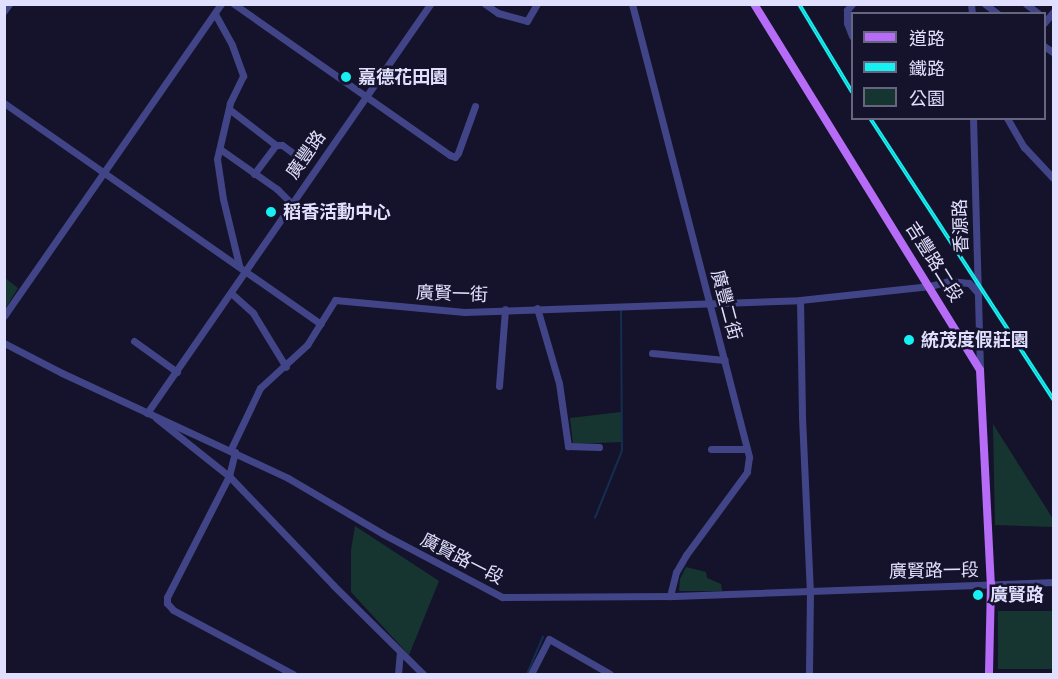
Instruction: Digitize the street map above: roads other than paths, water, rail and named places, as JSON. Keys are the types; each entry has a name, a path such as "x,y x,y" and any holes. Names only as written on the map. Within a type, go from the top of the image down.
{"main road":[{"name":"吉豐路二段","path":"754,4 980,370 991,584 989,675"}],"street":[{"path":"4,12 9,4"},
{"path":"4,316 221,4"},
{"path":"234,4 455,157 475,106"},
{"name":"廣豐路","path":"151,414 291,203 430,4"},
{"path":"485,4 498,13 527,21 537,4"},
{"name":"廣豐二街","path":"632,4 747,449 747,472 686,555 676,572 670,596"},
{"path":"851,33 847,23 847,10 852,4"},
{"path":"215,14 232,45 243,76 229,109 217,159 220,186 239,265"},
{"path":"4,103 321,324 307,345 286,367 260,388 233,452 229,476 166,597 172,610 292,675"},
{"path":"229,109 276,145 282,145 300,158"},
{"name":"香源路","path":"973,120 980,370"},
{"path":"1007,120 1024,147 1053,179"},
{"path":"254,174 276,145"},
{"path":"220,149 291,203"},
{"name":"廣賢一街","path":"321,324 335,300 444,311 709,303 800,300 930,286 949,281 969,283 978,293"},
{"path":"231,293 253,313 286,367"},
{"path":"800,300 802,417 810,590 809,675"},
{"path":"537,308 559,383 568,446 599,447"},
{"path":"499,386 505,309"},
{"path":"134,341 177,372"},
{"name":"廣賢路一段","path":"4,343 309,489 383,534 502,597 670,596 1053,582"},
{"path":"651,352 725,360"},
{"path":"151,414 229,476 423,675"},
{"path":"711,449 747,449"},
{"path":"531,675 549,639 610,675"},
{"path":"398,675 400,653"}],"waterway":[{"path":"595,518 622,451 621,311"},
{"path":"527,674 543,637"}],"railway":[{"path":"799,4 851,90"},
{"path":"871,120 1054,400"}],"place":[{"name":"嘉德花田園","path":"346,77"},
{"name":"稻香活動中心","path":"271,212"},
{"name":"統茂度假莊園","path":"909,340"},
{"name":"廣賢路","path":"978,595"}]}
